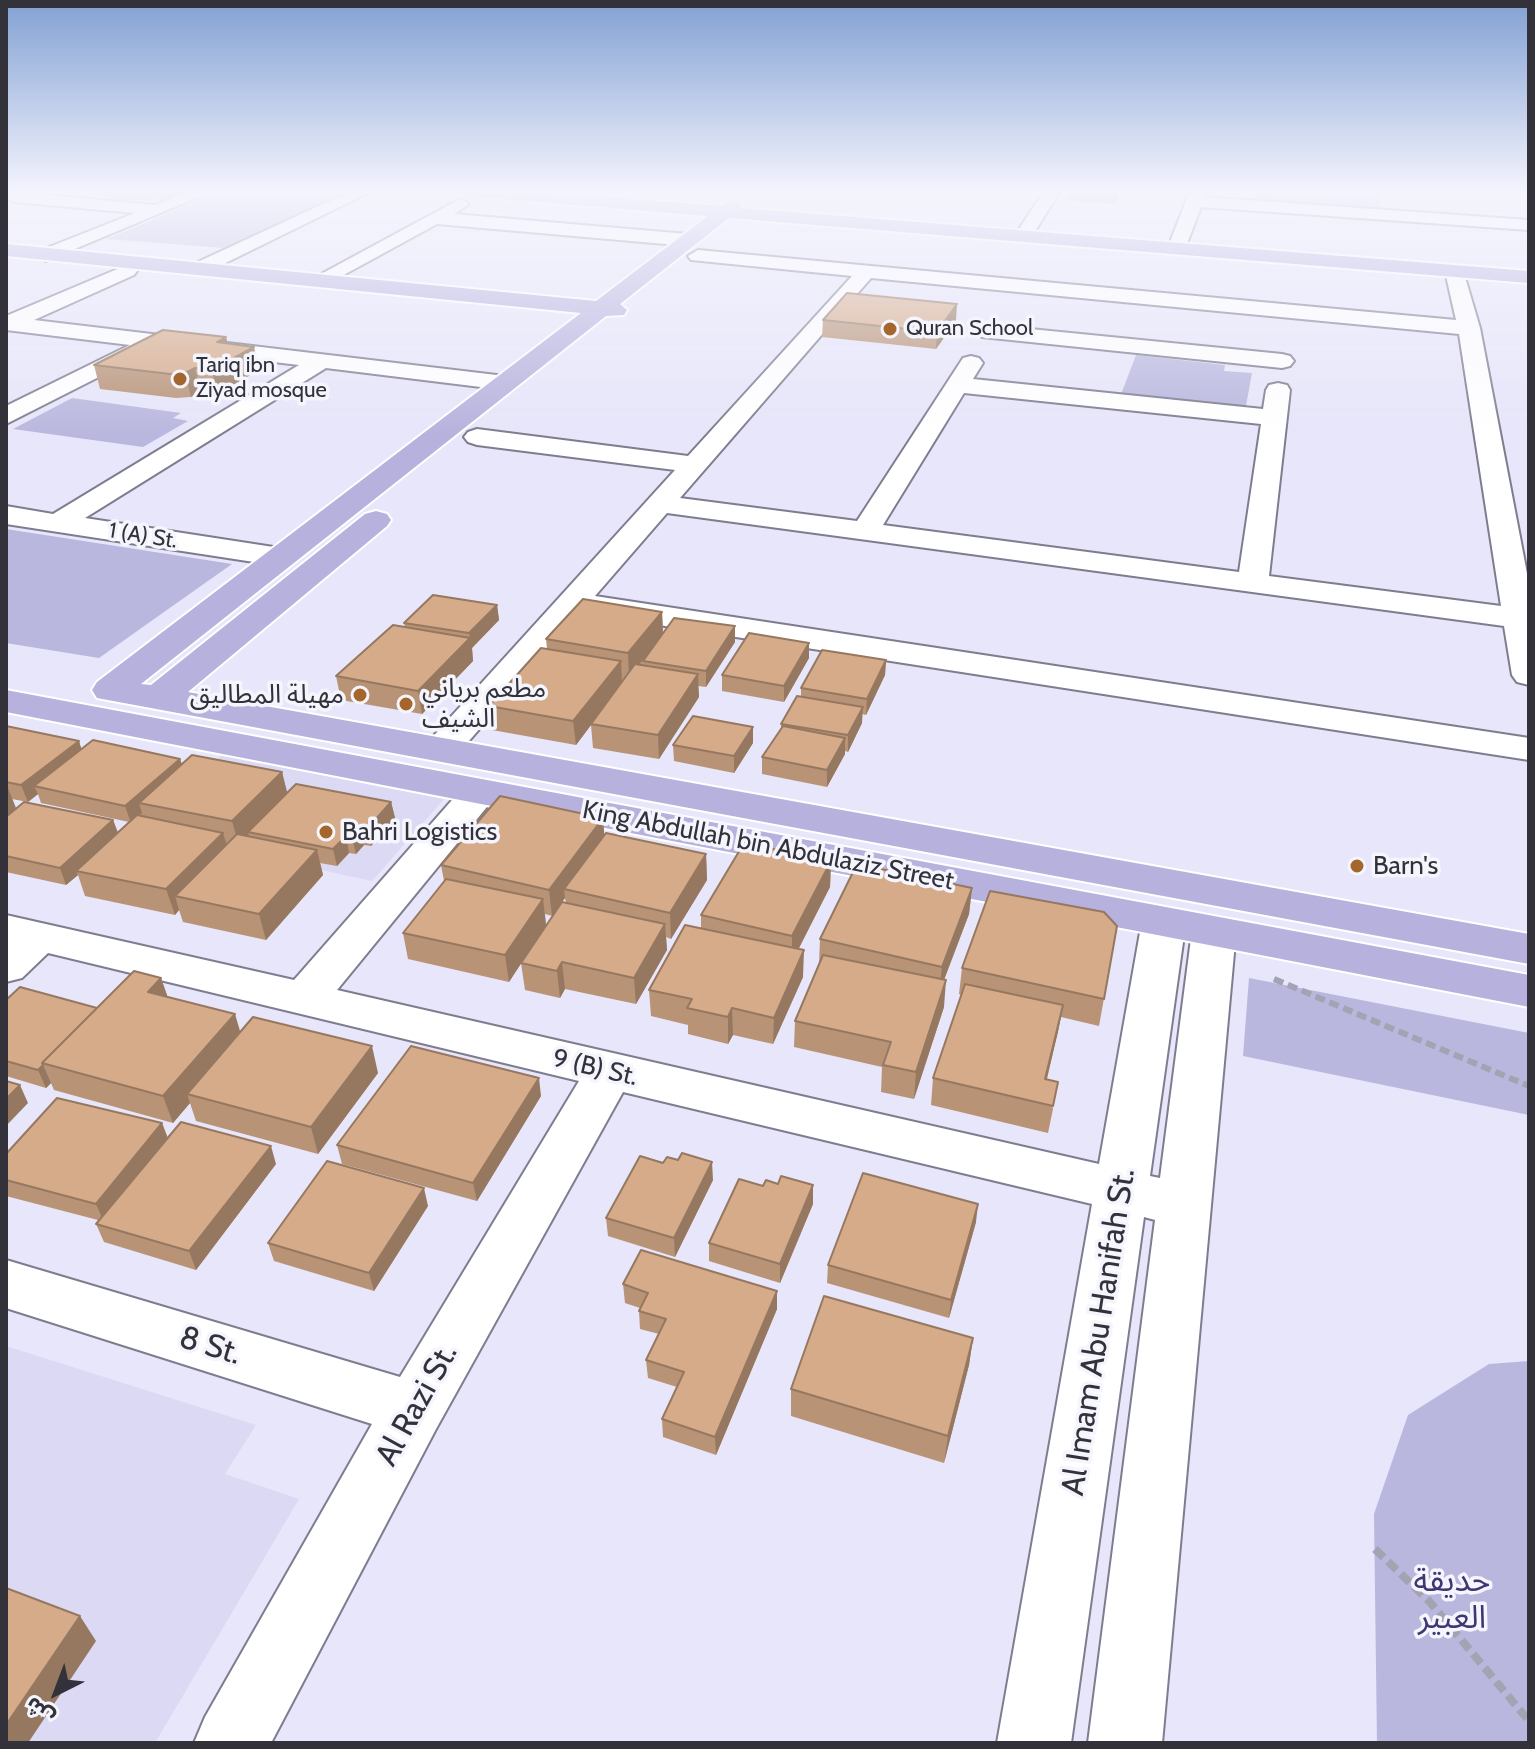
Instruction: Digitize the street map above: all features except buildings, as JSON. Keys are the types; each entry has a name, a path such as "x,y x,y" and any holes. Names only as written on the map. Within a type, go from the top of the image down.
{"main road":[{"path":"145,273 610,314"},
{"path":"228,273 320,280 610,314"},
{"path":"441,467 610,314 662,273"},
{"path":"1475,273 1529,277"},
{"path":"110,690 505,383 610,314"},
{"path":"158,698 391,507"},
{"name":"King Abdullah bin Abdulaziz Street","path":"6,671 1529,949"},
{"name":"King Abdullah bin Abdulaziz Street","path":"6,701 1529,991"}],"street":[{"path":"7,324 123,273"},
{"path":"320,280 333,273"},
{"path":"441,750 866,273"},
{"path":"874,273 1469,328"},
{"path":"1455,273 1469,328 1529,675"},
{"path":"865,531 1019,286"},
{"path":"1253,583 1288,311"},
{"path":"7,324 505,383"},
{"path":"990,332 1282,361"},
{"path":"6,416 155,340"},
{"path":"1103,400 1127,346"},
{"path":"58,523 322,361"},
{"path":"957,385 1274,418"},
{"path":"477,437 695,465"},
{"path":"660,504 1518,618"},
{"name":"1 (A) St.","path":"6,515 280,557"},
{"path":"573,602 1529,749"},
{"path":"304,999 481,791"},
{"path":"1125,1743 1184,1205 1189,926"},
{"name":"Al Imam Abu Hanifah St.","path":"1034,1743 1122,1192 1189,926"},
{"name":"9 (B) St.","path":"17,944 304,999 1184,1205"},
{"name":"Al Razi St.","path":"231,1743 414,1409 610,1071"},
{"name":"8 St.","path":"6,1284 414,1409"}],"path":[{"path":"1274,979 1529,1086"},
{"path":"1375,1549 1429,1601 1529,1721"}],"shaded area":[{"path":"222,755 444,799 372,881 137,830"},
{"path":"6,1346 256,1425 225,1474 299,1499 155,1743 6,1743"}],"green space":[{"path":"1136,355 1225,365 1224,371 1252,373 1245,411 1120,397"},
{"path":"72,398 181,413 173,418 188,421 143,447 13,429"},
{"path":"6,529 232,564 99,658 6,643"},
{"path":"1249,978 1529,1033 1529,1115 1243,1056"},
{"name":"حديقة العبير","path":"1529,1361 1529,1743 1377,1743 1374,1514 1408,1415 1489,1364"}],"place":[{"name":"Quran School","path":"890,329"},
{"name":"Tariq ibn Ziyad mosque","path":"180,379"},
{"name":"مهيلة المطاليق","path":"360,695"},
{"name":"مطعم برياني الشيف","path":"406,704"},
{"name":"Bahri Logistics","path":"326,832"},
{"name":"Barn's","path":"1357,866"}]}
